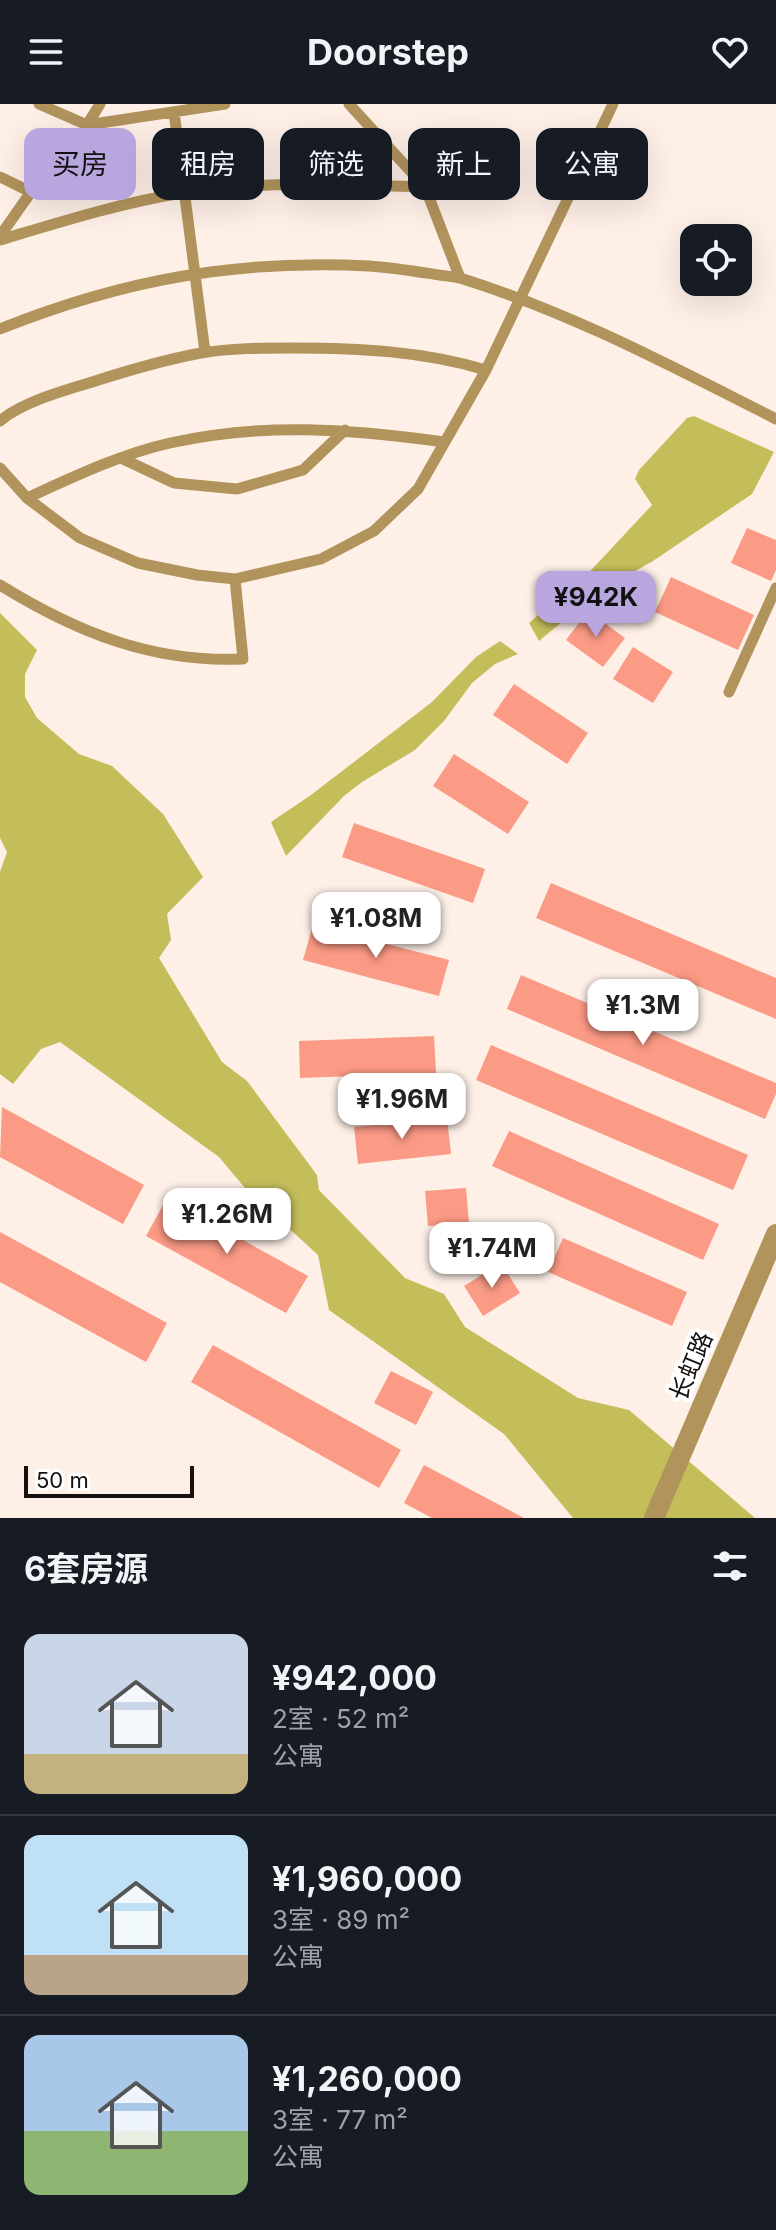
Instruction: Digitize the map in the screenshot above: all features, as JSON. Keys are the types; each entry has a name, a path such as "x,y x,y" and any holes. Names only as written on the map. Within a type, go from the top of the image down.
{"street":[{"name":"长虹路","path":"654,1518 776,1234"}],"lane":[{"path":"39,104 87,125 225,104"},
{"path":"84,128 100,104"},
{"path":"349,104 408,168"},
{"path":"0,468 27,498 80,538 138,563 197,575 235,579 321,559 374,531 418,489 486,370 613,104"},
{"path":"174,112 176,128"},
{"path":"0,177 24,189"},
{"path":"264,186 408,187"},
{"path":"0,238 26,200"},
{"path":"0,238 152,200"},
{"path":"185,200 205,352"},
{"path":"430,200 460,278"},
{"path":"0,329 40,313 141,282 194,272 278,265 355,266 460,278 522,297 776,419"},
{"path":"0,421 54,394 150,364 205,352 339,348 410,353 486,370"},
{"path":"27,498 86,472 168,443 239,431 345,430 444,442"},
{"path":"123,459 174,483 237,489 303,470 345,430"},
{"path":"0,585 41,610 95,634 146,652 205,661 243,659 235,579"},
{"path":"729,692 776,588"}],"shaded area":[{"path":"694,416 774,452 752,494 653,561 598,592 539,641 529,623 546,608 553,611 652,505 635,479 639,470 687,418"},
{"path":"0,613 37,650 25,674 25,697 37,718 79,754 112,766 163,814 203,877 167,914 171,940 159,958 222,1062 247,1081 317,1175 319,1190 405,1278 444,1294 465,1327 578,1398 629,1410 755,1518 573,1518 504,1434 329,1310 318,1255 245,1188 219,1157 60,1042 41,1049 13,1084 0,1074 0,872 7,852 0,838"},
{"path":"500,641 518,654 495,664 472,683 444,721 415,750 344,796 286,856 271,822 432,702 476,657"}],"building":[{"path":"747,528 776,540 776,570 771,581 731,563"},
{"path":"671,577 754,615 738,650 655,612"},
{"path":"588,611 625,638 603,667 566,640"},
{"path":"633,647 673,672 653,703 613,679"},
{"path":"514,684 588,733 567,764 493,715"},
{"path":"454,754 529,802 508,834 433,786"},
{"path":"354,823 485,869 473,903 342,857"},
{"path":"551,883 776,978 776,1019 536,918"},
{"path":"313,925 449,960 439,996 303,960"},
{"path":"521,975 776,1083 776,1094 765,1119 507,1009"},
{"path":"434,1036 436,1073 300,1078 299,1041"},
{"path":"491,1045 748,1155 733,1190 476,1080"},
{"path":"2,1107 144,1185 123,1224 0,1157"},
{"path":"447,1118 451,1154 358,1164 354,1127"},
{"path":"509,1131 719,1224 703,1260 492,1166"},
{"path":"466,1188 469,1223 428,1226 425,1191"},
{"path":"167,1198 308,1276 286,1313 146,1236"},
{"path":"0,1232 167,1323 146,1362 0,1282"},
{"path":"563,1238 687,1292 672,1326 548,1272"},
{"path":"501,1263 520,1293 483,1316 464,1286"},
{"path":"213,1345 401,1450 379,1488 191,1382"},
{"path":"391,1371 433,1392 416,1425 374,1403"},
{"path":"424,1465 524,1518 432,1518 404,1503"}]}
